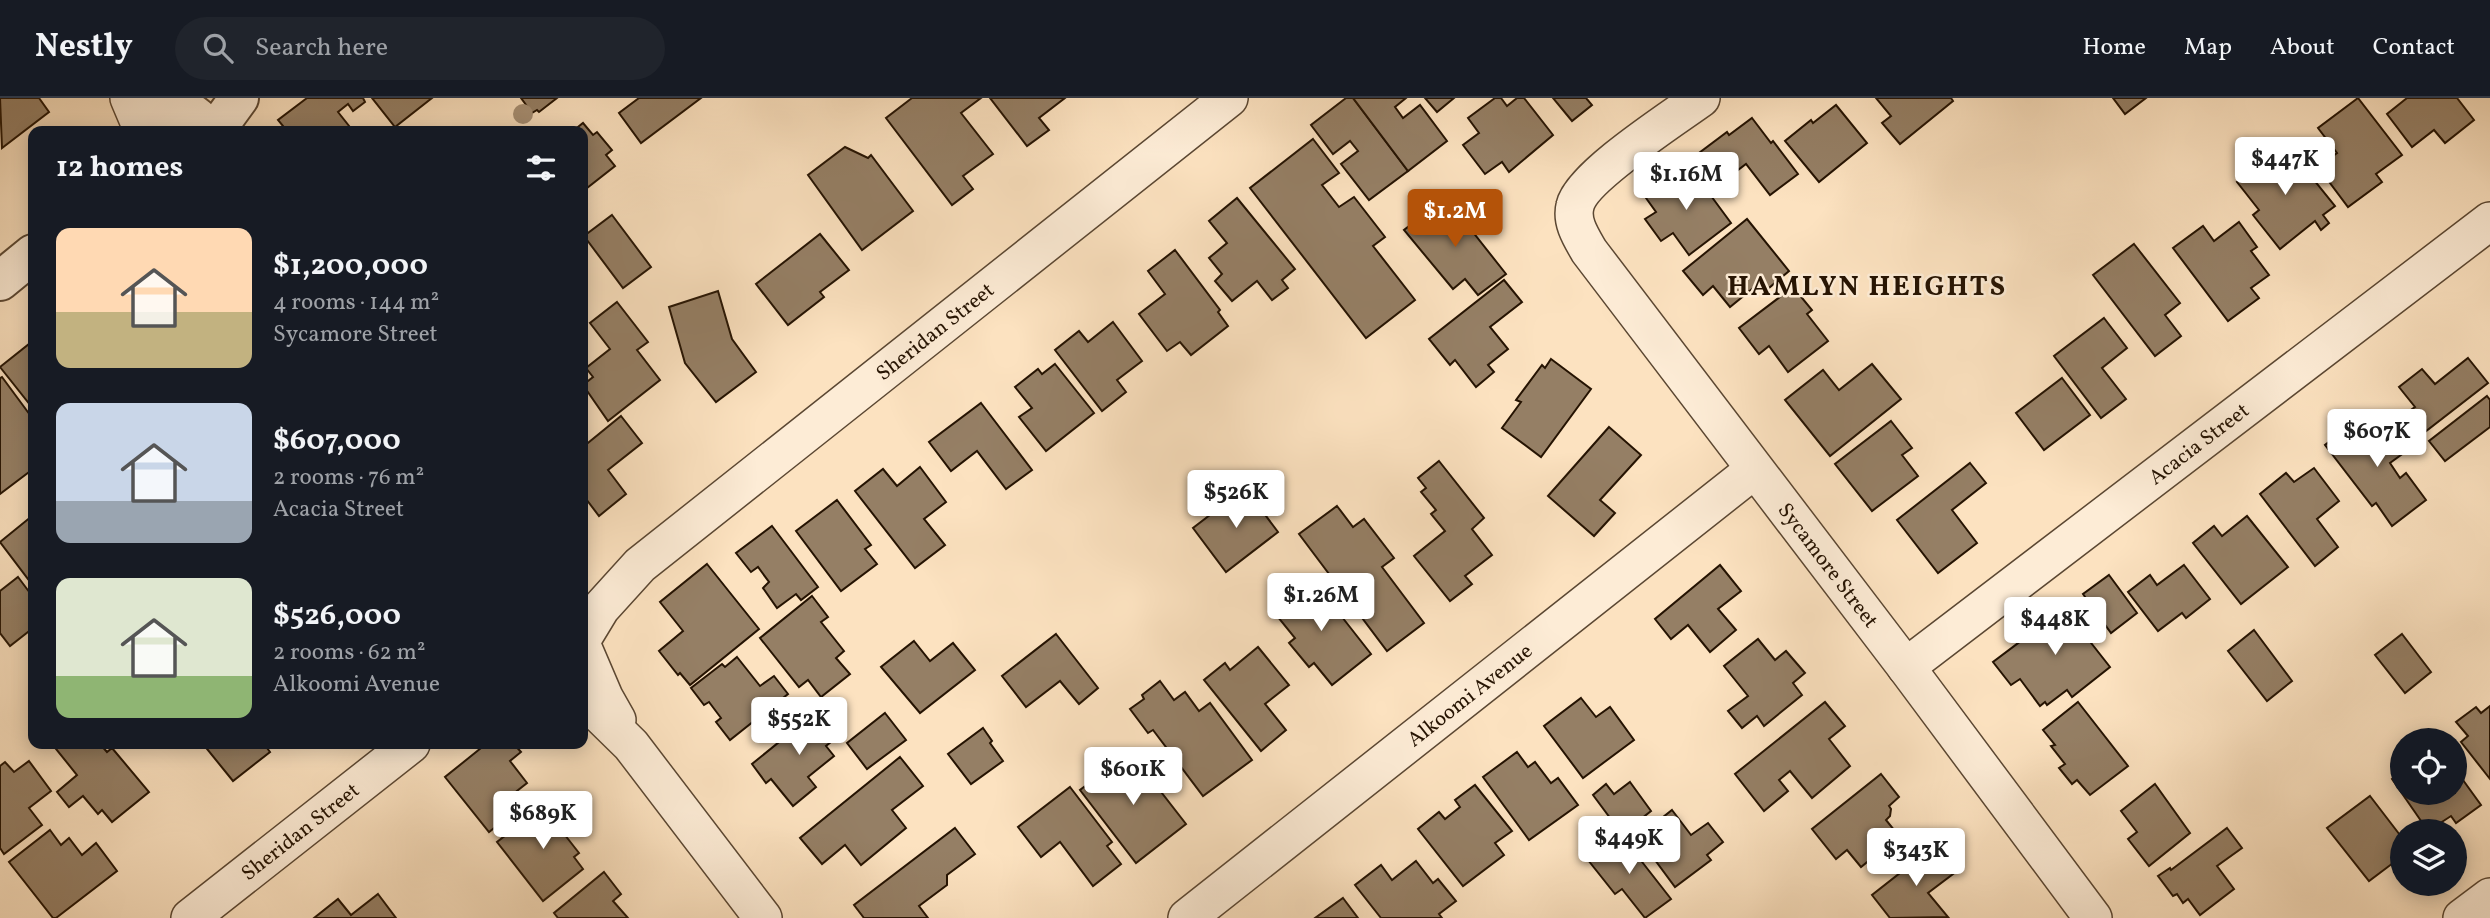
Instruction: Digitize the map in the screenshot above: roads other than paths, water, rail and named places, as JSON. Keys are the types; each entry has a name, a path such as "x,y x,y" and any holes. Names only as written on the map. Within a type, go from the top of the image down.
{"street":[{"path":"129,98 141,126"},
{"path":"146,126 155,115 164,110 193,113 239,98"},
{"name":"Sheridan Street","path":"588,630 601,608 640,565 1228,98"},
{"name":"Sycamore Street","path":"1701,98 1607,167 1585,189 1574,207 1576,228 1589,251 1906,667 2093,918"},
{"name":"Acacia Street","path":"1906,667 2490,221"},
{"path":"0,281 28,258"},
{"name":"Alkoomi Avenue","path":"1187,918 1754,470"},
{"name":"Sheridan Street","path":"588,590 640,565"},
{"path":"588,653 604,697 631,745 763,918"},
{"path":"588,703 631,745"},
{"name":"Sheridan Street","path":"190,918 405,749"},
{"path":"2462,918 2490,897"}],"district":[{"name":"HAMLYN HEIGHTS","path":"1867,285"}]}
